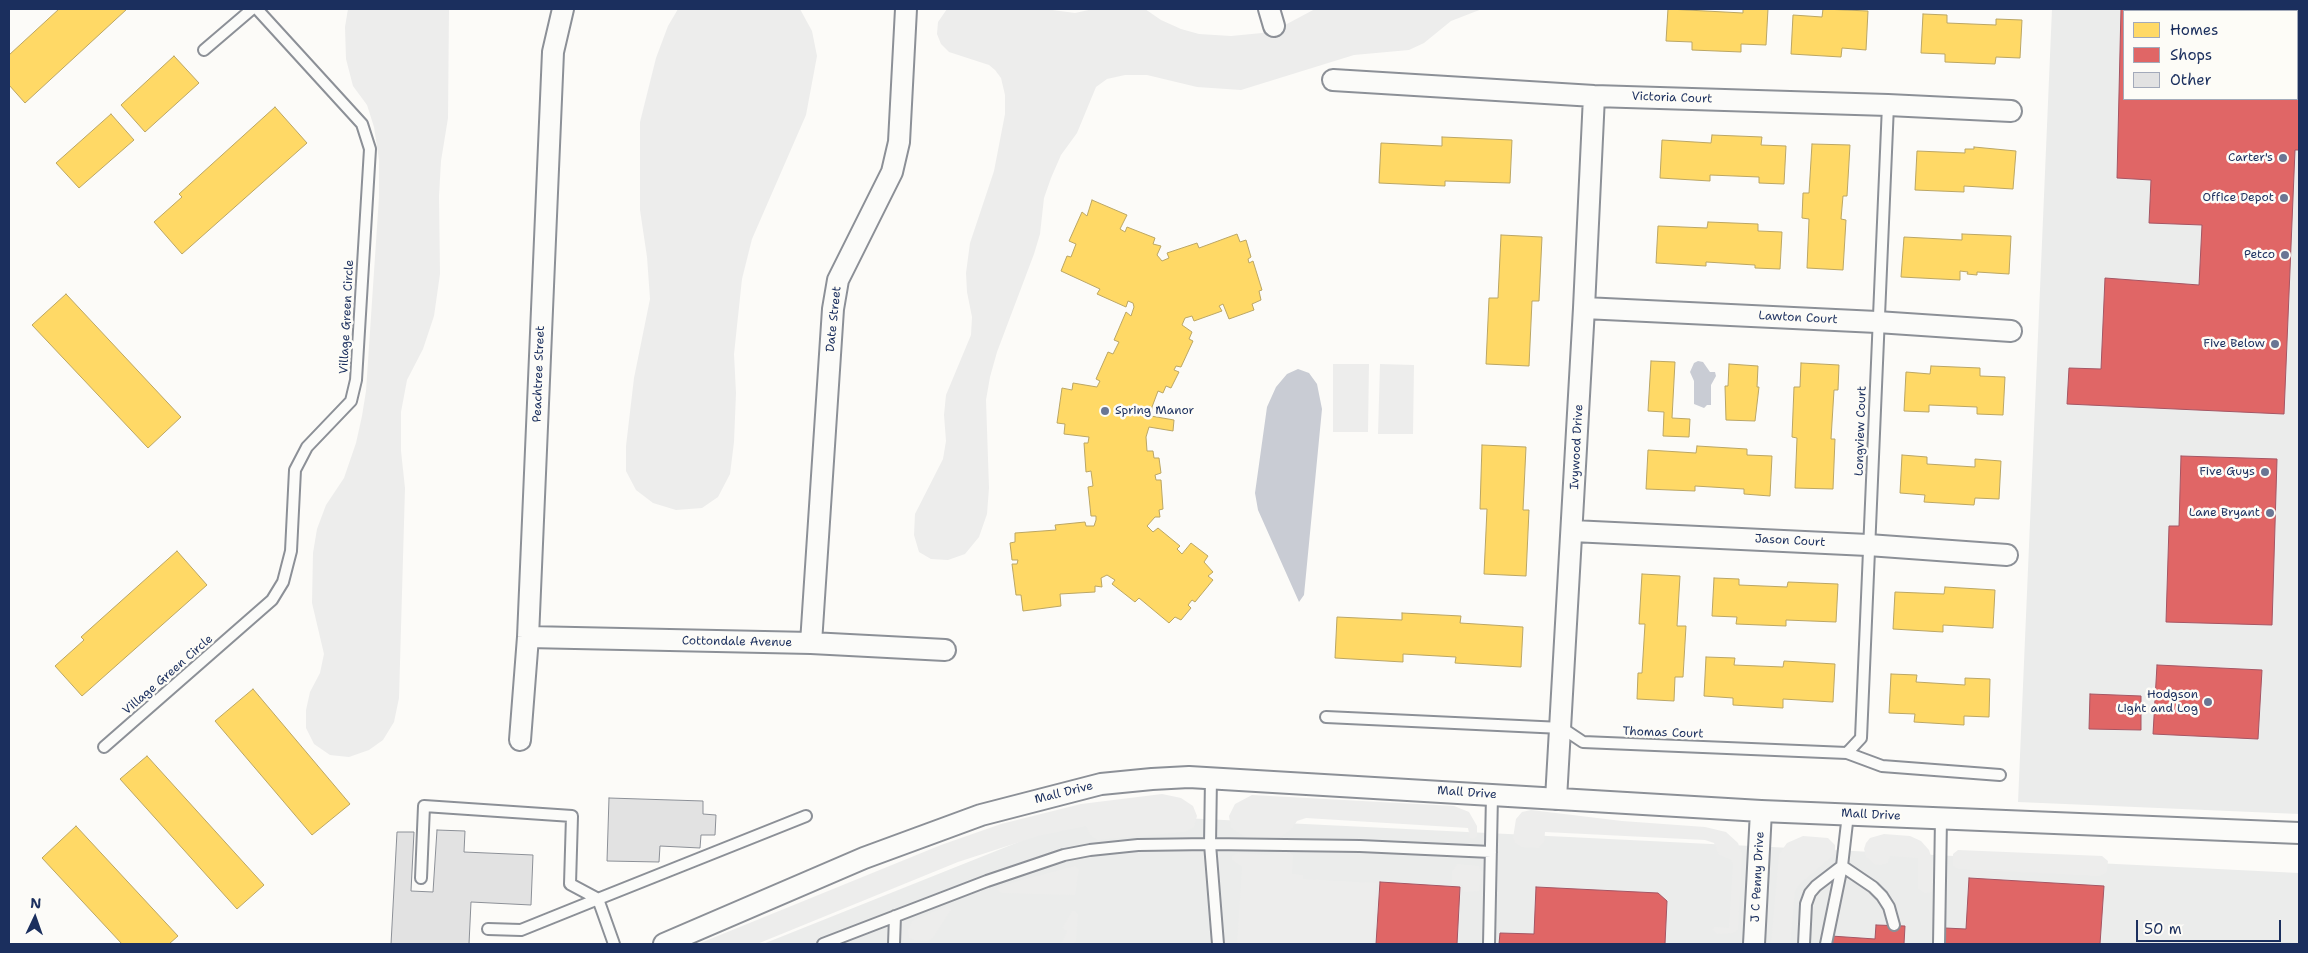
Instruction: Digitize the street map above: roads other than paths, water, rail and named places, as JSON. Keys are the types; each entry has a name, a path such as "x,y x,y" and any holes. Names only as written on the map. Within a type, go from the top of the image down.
{"street":[{"name":"Peachtree Street","path":"520,740 528,637 553,52 563,9"},
{"name":"Date Street","path":"812,643 833,309 838,280 892,172 898,142 906,9"},
{"name":"Victoria Court","path":"1333,80 1594,96 1888,105 2011,112"},
{"name":"Ivywood Drive","path":"1556,799 1562,728 1594,96"},
{"name":"Lawton Court","path":"1584,308 1877,322 2011,332"},
{"name":"Jason Court","path":"1572,531 1868,545 2007,556"},
{"name":"Cottondale Avenue","path":"528,637 812,643 945,650"},
{"name":"Mall Drive","path":"664,944 864,858 981,815 1101,784 1161,778 1211,778 1761,811 2299,833"},
{"name":"J C Penny Drive","path":"1754,944 1761,811"}],"lane":[{"path":"204,50 252,9"},
{"name":"Village Green Circle","path":"104,747 272,600 283,582 291,551 295,470 307,447 351,401 356,380 370,149 362,124 258,9"},
{"name":"Longview Court","path":"1847,753 1861,738 1877,322 1888,105"},
{"path":"1326,717 1562,728"},
{"name":"Thomas Court","path":"1562,728 1583,742 1847,753 1882,766 2000,775"},
{"path":"1211,778 1210,844 1218,944"},
{"path":"1489,944 1492,795"},
{"path":"421,878 424,806 572,816 570,884 598,899 614,944"},
{"path":"1826,944 1842,866 1848,814"},
{"path":"488,929 521,930 806,816"},
{"path":"1940,944 1941,818"},
{"path":"824,944 996,877 1064,855 1129,846 1210,844 1313,845 1491,852"},
{"path":"1842,866 1873,887 1882,896 1889,907 1894,926"},
{"path":"1804,944 1806,904 1810,893 1842,866"},
{"path":"894,944 895,916"}],"place":[{"name":"Carter's","path":"2283,158"},
{"name":"Office Depot","path":"2284,198"},
{"name":"Petco","path":"2285,255"},
{"name":"Five Below","path":"2275,344"},
{"name":"Spring Manor","path":"1105,411"},
{"name":"Five Guys","path":"2265,472"},
{"name":"Lane Bryant","path":"2270,513"},
{"name":"Hodgson Light and Log","path":"2208,702"}]}
